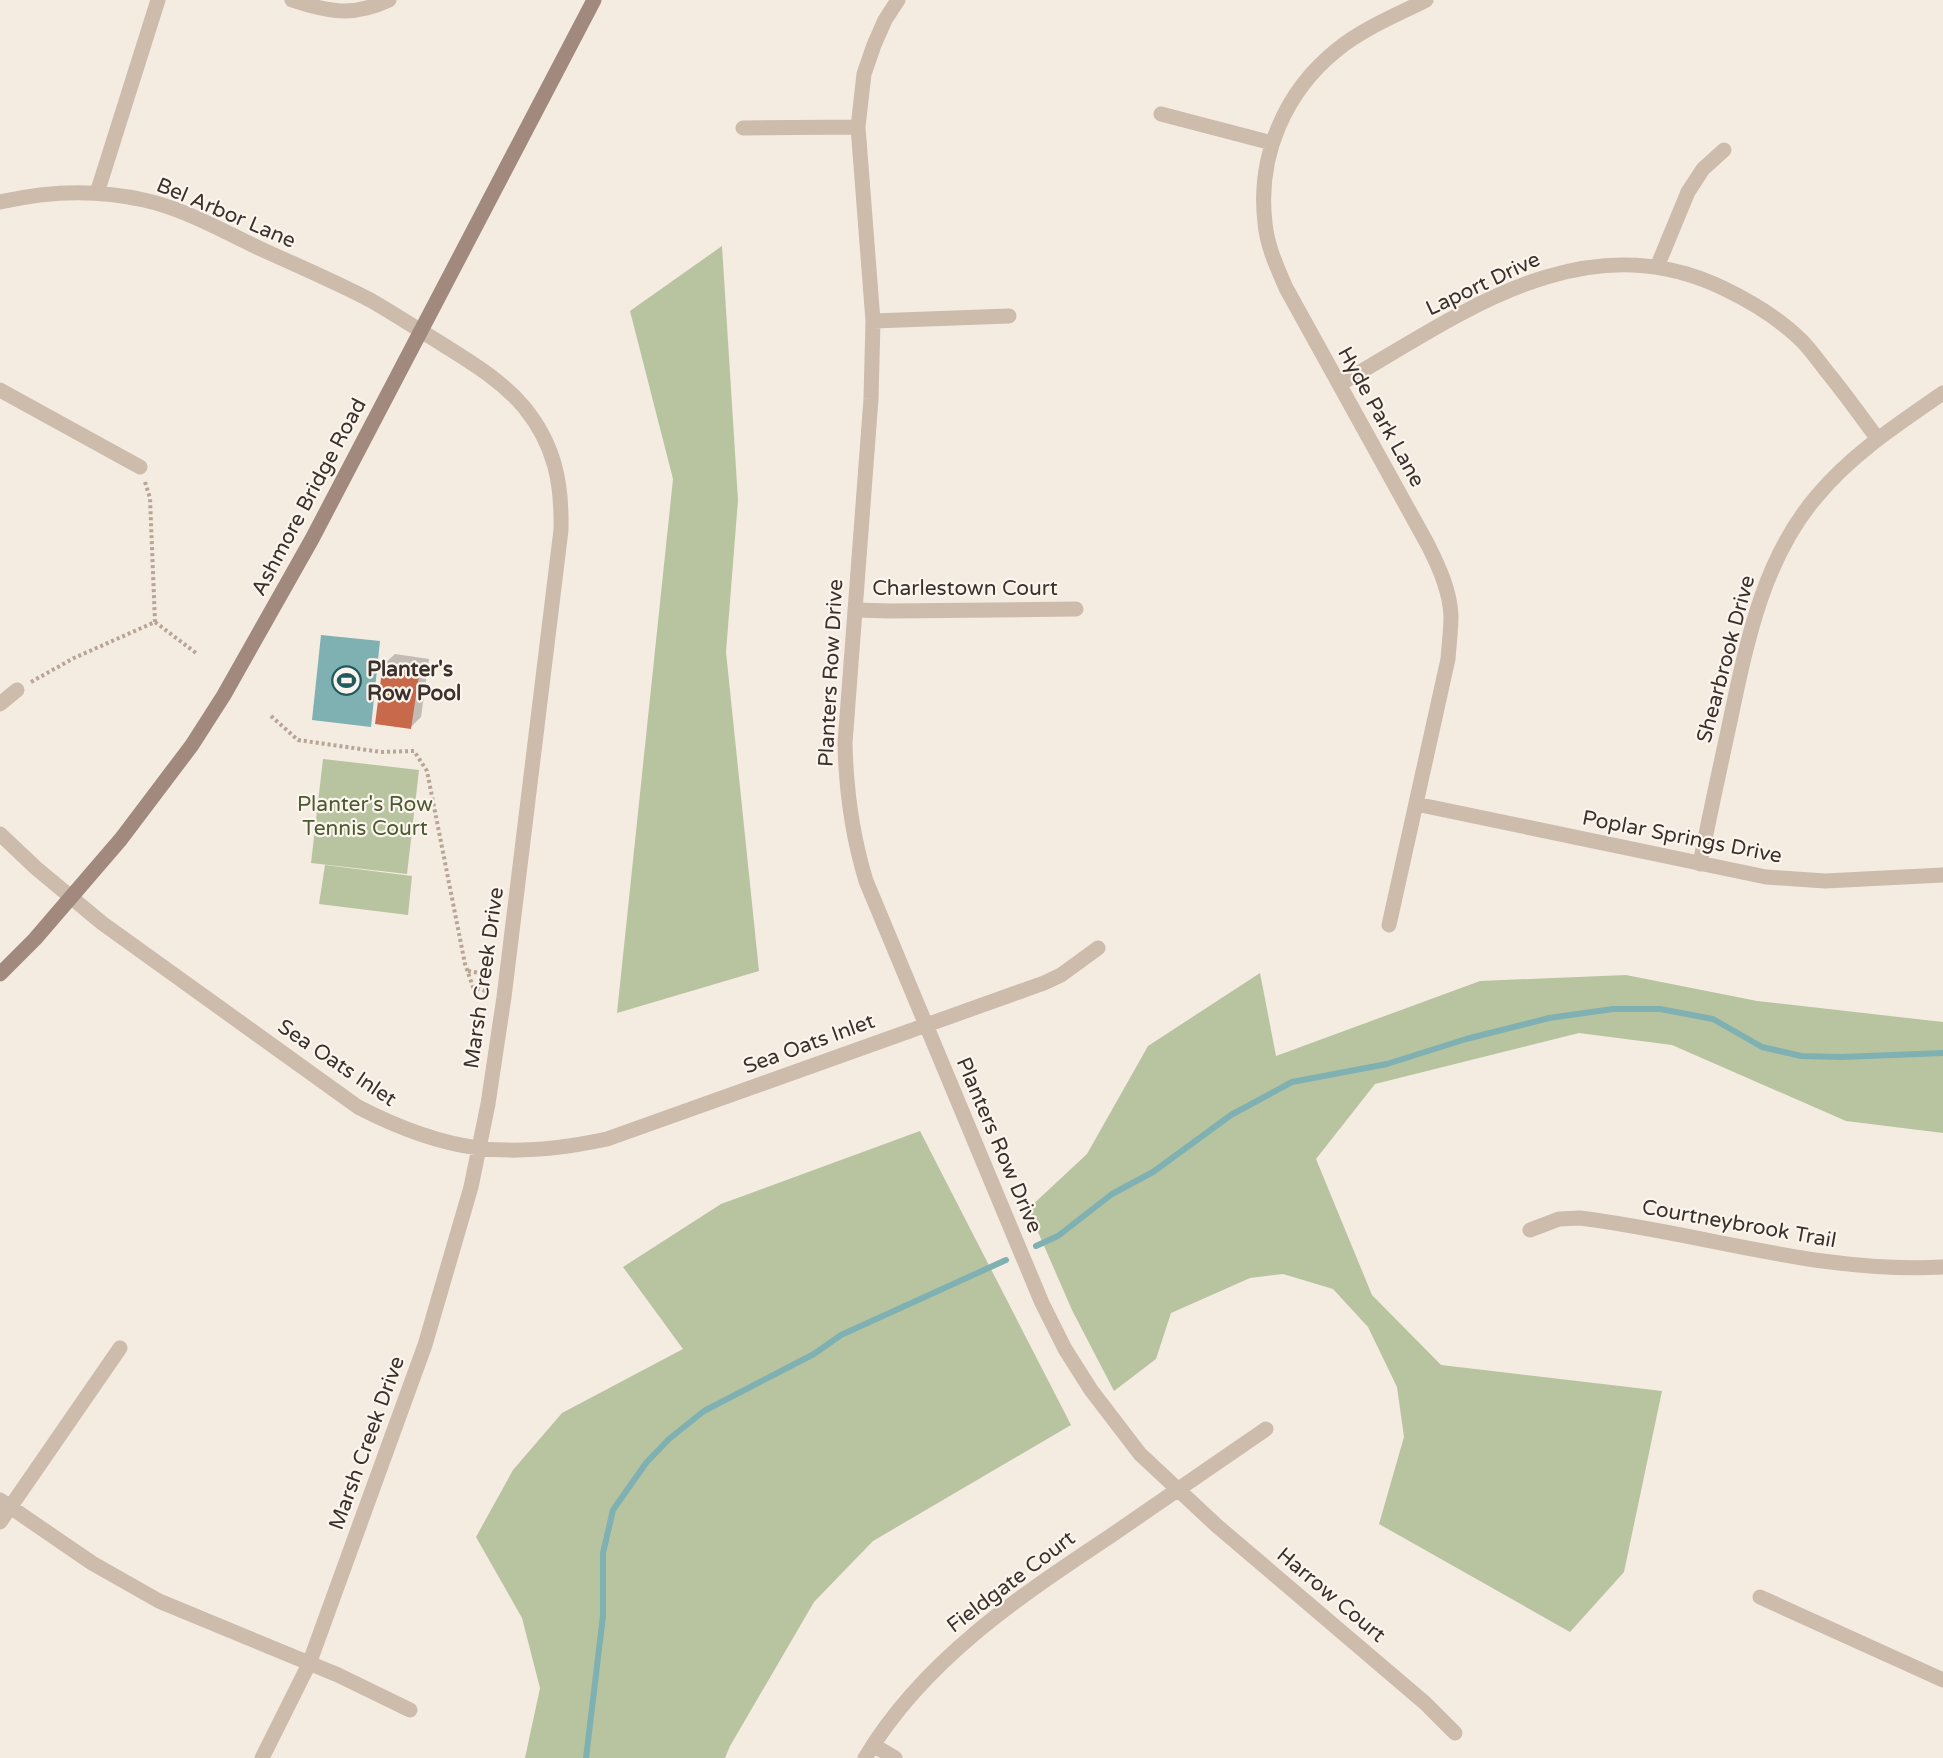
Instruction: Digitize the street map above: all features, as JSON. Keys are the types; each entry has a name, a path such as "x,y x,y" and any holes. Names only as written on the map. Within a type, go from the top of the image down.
{"main road":[{"name":"Ashmore Bridge Road","path":"0,974 35,939 155,796 224,695 312,539 594,0"}],"street":[{"path":"97,193 158,0"},
{"path":"291,0 319,9 347,12 365,9 389,0"},
{"name":"Planters Row Drive","path":"898,0 885,20 864,74 858,127 873,321 871,399 845,742 846,784 851,822 866,881 1042,1303 1065,1349 1091,1390 1140,1454 1178,1490"},
{"name":"Hyde Park Lane","path":"1389,925 1448,659 1450,603 1441,573 1428,545 1286,288 1273,257 1265,225 1263,191 1267,159 1277,128 1293,99 1313,72 1338,49 1365,31 1426,0"},
{"path":"1161,114 1272,143"},
{"path":"743,128 858,127"},
{"path":"1657,267 1689,192 1703,169 1724,150"},
{"name":"Bel Arbor Lane","path":"0,202 47,194 97,193 145,200 188,215 371,301 421,332"},
{"name":"Laport Drive","path":"1340,384 1456,317 1524,284 1565,270 1608,264 1657,267 1690,274 1712,282 1768,312 1803,342 1877,438"},
{"path":"873,321 1009,316"},
{"name":"Marsh Creek Drive","path":"262,1758 309,1664 425,1345 459,1234 488,1104 504,997 561,530 558,478 551,454 539,428 509,391 486,372 421,332"},
{"path":"0,390 140,467"},
{"name":"Shearbrook Drive","path":"1700,864 1734,701 1752,628 1770,573 1791,532 1816,496 1845,466 1877,438 1943,393"},
{"name":"Charlestown Court","path":"855,610 1076,609"},
{"path":"0,704 17,690"},
{"name":"Poplar Springs Drive","path":"1416,804 1766,877 1825,881 1943,874"},
{"name":"Sea Oats Inlet","path":"0,834 71,897 121,937 358,1107 391,1124 436,1140 479,1149 527,1151 569,1147 607,1139 1044,983 1061,975 1098,948"},
{"name":"Courtneybrook Trail","path":"1530,1230 1559,1219 1580,1218 1832,1263 1912,1269 1943,1267"},
{"path":"0,1522 5,1503 120,1348"},
{"name":"Fieldgate Court","path":"869,1752 916,1691 950,1654 977,1630 1045,1580 1266,1429"},
{"name":"Harrow Court","path":"1178,1490 1425,1703 1455,1733"},
{"path":"5,1503 92,1563 159,1601 338,1675 410,1710"},
{"path":"1760,1597 1943,1680"},
{"path":"869,1752 895,1758"}],"path":[{"path":"140,467 150,498 155,622"},
{"path":"155,622 196,653"},
{"path":"17,690 74,658 155,622"},
{"path":"270,716 298,740 381,752 414,751 427,771 473,987 504,997"},
{"path":"468,971 506,977"}],"green space":[{"path":"722,246 738,500 726,652 759,971 617,1013 673,479 630,311"},
{"name":"Planter's Row Tennis Court","path":"323,759 419,770 407,874 311,863"},
{"path":"325,865 412,876 408,915 319,904"},
{"path":"1260,973 1276,1056 1480,981 1626,975 1757,1001 1943,1022 1943,1133 1846,1121 1672,1045 1579,1033 1375,1084 1316,1159 1372,1295 1441,1365 1662,1391 1624,1572 1570,1632 1379,1524 1404,1437 1397,1387 1368,1327 1333,1289 1283,1274 1250,1278 1171,1313 1156,1359 1114,1391 1072,1310 1028,1209 1087,1154 1148,1046"},
{"path":"920,1131 1071,1425 873,1541 814,1602 725,1758 525,1758 540,1688 522,1618 476,1537 513,1470 562,1413 683,1349 623,1267 721,1204"}],"water":[{"name":"Planter's Row Pool","path":"321,635 380,641 371,727 312,720"}],"building":[{"path":"383,663 420,669 411,729 375,724"}],"waterway":[{"path":"1036,1246 1058,1236 1112,1194 1153,1172 1231,1115 1292,1082 1387,1064 1466,1039 1549,1018 1613,1009 1660,1009 1713,1019 1762,1047 1801,1056 1842,1057 1943,1053"},
{"path":"586,1758 603,1616 603,1553 613,1510 646,1463 669,1439 704,1411 814,1354 841,1335 1006,1260"}],"place":[{"name":"Planter's Row Pool","path":"346,681"}]}
